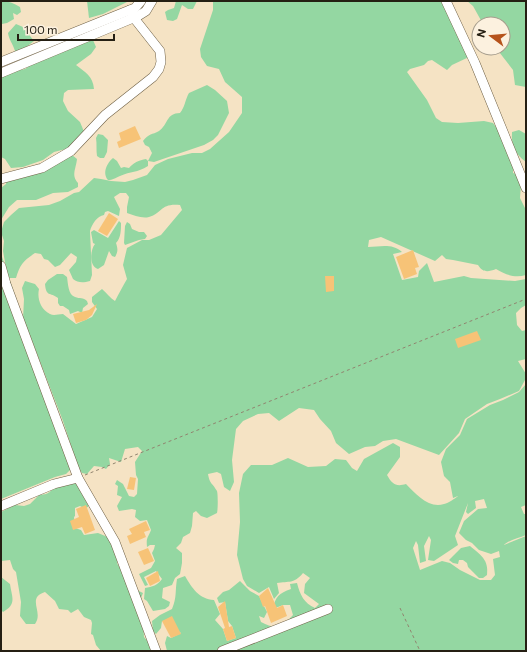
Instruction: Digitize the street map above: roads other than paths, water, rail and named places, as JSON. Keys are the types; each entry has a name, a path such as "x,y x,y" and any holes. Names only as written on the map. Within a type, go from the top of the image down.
{"street":[{"path":"1,73 132,14 141,1"},
{"path":"1,62 132,14 146,11 152,1"},
{"path":"446,1 475,63 526,188"},
{"path":"1,179 42,168 71,151 105,115 153,77 159,69 161,62 160,51 132,14"},
{"path":"1,266 6,284 78,478 118,546 156,651"},
{"path":"1,506 54,484 78,478"},
{"path":"222,651 328,609"}]}
